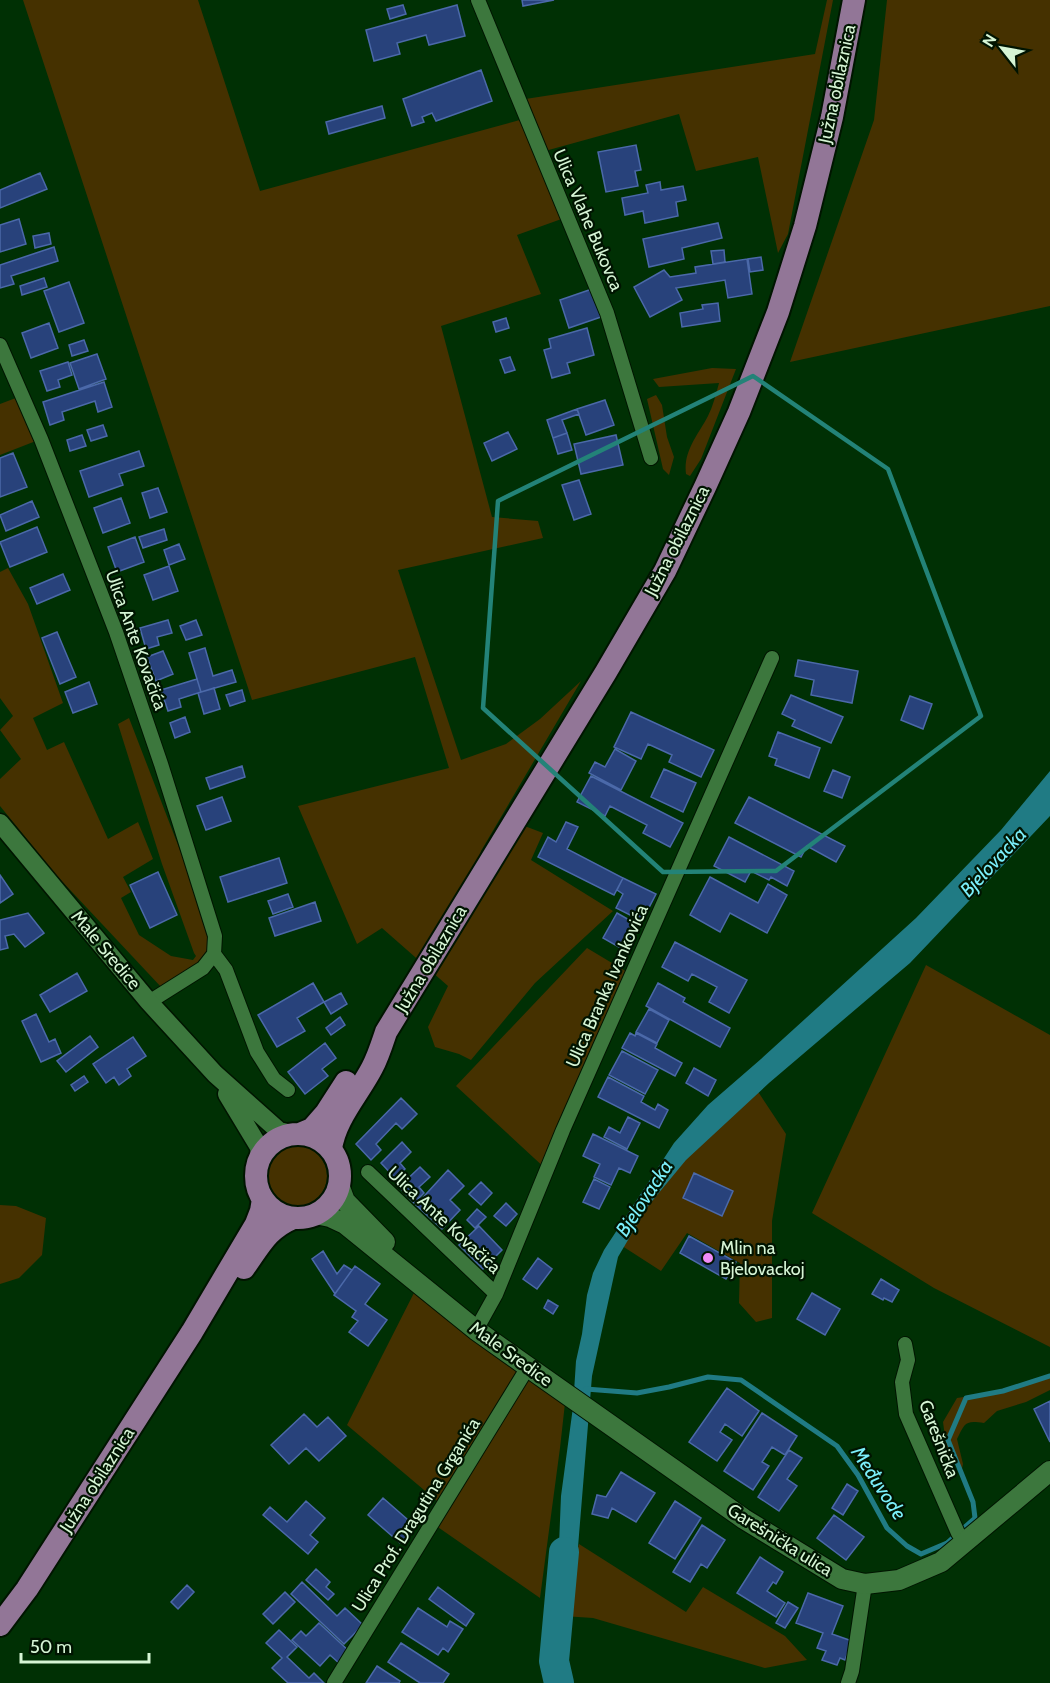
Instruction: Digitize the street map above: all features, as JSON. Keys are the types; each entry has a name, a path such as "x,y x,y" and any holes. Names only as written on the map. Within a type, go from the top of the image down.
{"main road":[{"name":"Južna obilaznica","path":"295,1134 312,1129 326,1113 353,1071 386,1032 600,682 664,571 739,412 778,312 805,226 832,117 854,0"},
{"name":"Južna obilaznica","path":"331,1149 339,1122 372,1067 386,1032"},
{"path":"295,1134 312,1136 331,1149 338,1160 339,1185 334,1197 326,1207 304,1218 293,1218 281,1215 263,1199 257,1186 256,1171 260,1158 268,1147 279,1139 295,1134"},
{"name":"Male Sredice","path":"339,1185 345,1201 419,1283"},
{"name":"Južna obilaznica","path":"0,1625 27,1589 192,1332 255,1224 263,1199"},
{"name":"Male Sredice","path":"316,1214 345,1224 476,1329 606,1420"},
{"name":"Južna obilaznica","path":"192,1332 224,1295 268,1235 280,1224 293,1218"},
{"name":"Garešnička ulica","path":"606,1420 744,1519 842,1579 865,1584 899,1580 941,1562 1050,1471"}],"street":[{"name":"Ulica Vlahe Bukovca","path":"478,0 607,313 651,458"},
{"name":"Ulica Ante Kovačića","path":"0,345 41,439 116,632 208,913 215,936 214,954 226,970 257,1052 274,1079 288,1090"},
{"name":"Ulica Branka Ivankovića","path":"476,1329 496,1293 563,1130 772,658"},
{"name":"Male Sredice","path":"0,823 149,1002 215,1074 279,1131 295,1134"},
{"path":"149,1002 202,968 214,954"},
{"name":"Male Sredice","path":"215,1074 249,1127 259,1147 260,1158"},
{"name":"Ulica Ante Kovačića","path":"368,1172 496,1293"},
{"name":"Garešnička","path":"905,1344 908,1360 902,1382 906,1413 958,1533 965,1543"},
{"name":"Ulica Prof. Dragutina Grganića","path":"334,1683 528,1367"},
{"path":"848,1683 852,1671 865,1584"}],"highlighted area":[{"path":"753,376 888,469 981,716 776,871 663,872 483,708 498,501"}],"shaded area":[{"path":"23,0 198,0 260,191 527,118 567,217 517,235 541,294 441,326 492,517 538,521 543,538 398,570 461,760 506,744 540,719 581,681 481,851 479,862 514,822 543,833 531,860 613,911 535,983 471,1060 435,1047 428,1027 448,986 382,928 357,944 298,806 449,768 415,657 252,700"},
{"path":"827,0 833,0 788,234 778,253 758,157 696,171 679,114 545,151 519,100 815,54"},
{"path":"887,0 1050,0 1050,306 790,362 874,120"},
{"path":"712,368 736,369 701,459 690,476 686,474 689,451 710,412 719,383 659,387 653,379"},
{"path":"656,395 662,405 667,437 674,457 669,475 663,469 647,399"},
{"path":"21,396 41,439 0,455 0,404"},
{"path":"8,568 28,604 63,703 33,718 47,750 64,742 108,839 138,822 153,859 123,877 131,892 121,898 139,935 171,956 193,960 196,956 162,864 118,724 129,718 205,915 212,941 203,963 162,988 57,876 0,806 0,779 21,759 0,730 13,716 0,698 0,572"},
{"path":"587,948 632,975 547,1170 456,1086"},
{"path":"926,965 1050,1035 1050,1347 934,1288 812,1213"},
{"path":"753,1084 786,1134 772,1221 772,1318 756,1322 739,1303 740,1263 687,1233 661,1271 616,1242 669,1158"},
{"path":"297,1146 318,1155 327,1176 318,1197 297,1206 276,1197 267,1176 276,1155"},
{"path":"0,1205 16,1206 46,1218 42,1255 19,1278 0,1284"},
{"path":"419,1283 566,1394 540,1598 432,1523 443,1506 347,1425"},
{"path":"1050,1376 1050,1390 1026,1402 997,1411 984,1423 973,1422 964,1426 957,1439 963,1464 961,1473 947,1452 943,1422 957,1398 1003,1391"},
{"path":"579,1544 686,1612 703,1587 785,1636 807,1660 765,1668 593,1618 563,1616"}],"water":[{"path":"1050,771 1050,816 910,963 769,1083 686,1160 648,1206 618,1257 592,1376 574,1596 547,1589 559,1545 561,1496 573,1407 576,1361 587,1295 593,1273 604,1250 674,1143 708,1105 916,918 1001,830"}],"building":[{"path":"522,0 554,0 523,6"},
{"path":"403,5 406,14 390,19 387,9"},
{"path":"457,5 465,36 429,45 426,35 397,43 400,54 374,61 366,30"},
{"path":"481,70 492,101 436,121 432,113 422,117 424,122 412,126 403,99"},
{"path":"382,106 385,118 329,134 326,122"},
{"path":"636,145 641,170 635,171 638,186 606,192 598,152"},
{"path":"40,173 47,189 0,208 0,190"},
{"path":"660,182 661,190 683,186 686,200 676,202 678,216 645,223 643,211 625,215 622,198 648,193 646,185"},
{"path":"19,219 26,244 0,252 0,225"},
{"path":"718,223 722,238 682,248 684,259 649,267 643,239"},
{"path":"49,233 51,244 35,248 33,236"},
{"path":"54,247 58,261 11,276 14,284 0,288 0,265"},
{"path":"724,250 725,262 713,264 711,251"},
{"path":"761,257 763,270 750,272 748,259"},
{"path":"747,259 752,294 728,298 725,280 676,288 682,300 650,317 634,287 664,270 670,277 696,273 695,267"},
{"path":"44,278 47,287 22,295 20,286"},
{"path":"69,282 84,323 59,332 44,291"},
{"path":"592,289 601,317 569,328 560,300"},
{"path":"718,303 720,321 682,327 680,313 703,309 702,305"},
{"path":"506,318 509,328 496,332 493,322"},
{"path":"49,323 58,348 31,358 22,333"},
{"path":"587,328 594,355 567,363 570,373 552,378 544,350 551,348 549,339"},
{"path":"84,340 88,351 72,356 69,345"},
{"path":"97,354 106,379 79,389 70,363"},
{"path":"510,357 515,370 505,373 500,360"},
{"path":"68,362 72,375 58,380 60,387 47,391 40,371"},
{"path":"104,382 112,407 98,412 95,401 62,412 64,420 50,425 43,402"},
{"path":"605,400 614,425 586,435 577,409"},
{"path":"577,409 579,414 562,420 567,433 553,438 547,420"},
{"path":"103,425 107,436 91,441 87,430"},
{"path":"508,432 517,449 492,461 484,443"},
{"path":"567,433 572,450 558,454 553,438"},
{"path":"82,435 86,446 70,451 67,440"},
{"path":"616,435 623,465 581,474 574,444"},
{"path":"139,451 144,466 119,474 123,485 89,497 80,471"},
{"path":"13,453 27,487 0,497 0,458"},
{"path":"579,480 591,514 574,520 562,485"},
{"path":"158,488 167,512 150,518 142,493"},
{"path":"121,498 130,523 103,533 94,508"},
{"path":"32,501 39,517 6,531 0,515"},
{"path":"37,527 47,552 10,567 0,542"},
{"path":"164,529 167,540 143,548 139,537"},
{"path":"135,537 144,562 117,572 108,547"},
{"path":"179,544 185,559 169,565 164,550"},
{"path":"169,566 178,591 153,600 144,575"},
{"path":"63,574 70,590 37,604 30,588"},
{"path":"168,620 172,633 157,637 159,645 146,649 140,628"},
{"path":"196,620 202,635 186,640 180,626"},
{"path":"57,632 76,677 60,684 42,638"},
{"path":"205,648 213,676 232,670 236,682 201,692 189,653"},
{"path":"163,651 173,674 156,681 147,657"},
{"path":"798,660 858,671 852,703 811,695 814,680 795,676"},
{"path":"197,679 201,692 179,699 181,707 168,711 161,690"},
{"path":"89,682 97,704 73,713 65,692"},
{"path":"214,688 220,709 204,714 198,693"},
{"path":"242,690 245,701 230,706 226,695"},
{"path":"791,695 843,717 831,743 792,726 795,720 782,714"},
{"path":"910,696 932,704 923,729 901,720"},
{"path":"631,712 714,750 701,777 669,762 672,755 648,744 641,759 614,747"},
{"path":"185,717 190,732 175,738 170,723"},
{"path":"778,732 820,748 809,778 775,765 777,759 769,756"},
{"path":"615,749 636,761 621,790 589,773 595,762 605,767"},
{"path":"242,766 245,777 210,789 206,778"},
{"path":"664,769 696,783 683,812 651,797"},
{"path":"833,770 850,777 842,798 824,791"},
{"path":"591,776 683,823 670,847 643,833 647,825 610,806 605,816 577,802"},
{"path":"222,797 231,821 206,830 197,806"},
{"path":"749,797 845,846 836,862 807,846 801,857 735,823"},
{"path":"566,822 578,827 567,849 623,878 614,895 538,857 548,837 556,842"},
{"path":"729,837 794,871 787,886 771,877 769,880 751,871 745,882 714,866"},
{"path":"279,858 287,883 228,902 220,877"},
{"path":"158,872 177,915 150,928 130,885"},
{"path":"0,875 13,894 0,903"},
{"path":"710,877 758,903 768,884 787,895 767,933 730,913 720,932 690,915"},
{"path":"623,878 656,894 642,921 616,908 623,894 617,890"},
{"path":"288,894 293,907 273,914 268,901"},
{"path":"315,902 321,921 275,936 269,918"},
{"path":"28,913 44,933 25,947 14,934 5,936 8,948 0,950 0,920"},
{"path":"617,913 638,925 624,950 603,938"},
{"path":"675,942 747,980 729,1013 709,1002 717,987 692,974 688,981 662,967"},
{"path":"77,973 87,991 50,1012 40,995"},
{"path":"313,983 324,1002 297,1018 305,1031 277,1047 258,1015"},
{"path":"658,983 685,998 683,1002 730,1028 720,1047 646,1006"},
{"path":"341,993 347,1004 331,1014 324,1002"},
{"path":"649,1009 669,1020 657,1043 636,1032"},
{"path":"36,1014 49,1042 55,1039 61,1053 41,1062 22,1021"},
{"path":"340,1017 345,1025 331,1035 326,1028"},
{"path":"630,1033 635,1036 636,1033 657,1044 655,1048 682,1063 675,1076 622,1048"},
{"path":"90,1036 98,1047 66,1072 57,1061"},
{"path":"133,1037 146,1056 127,1069 131,1076 119,1085 114,1077 106,1083 93,1064"},
{"path":"325,1043 336,1058 322,1069 328,1076 305,1094 288,1072"},
{"path":"622,1051 658,1070 645,1094 609,1075"},
{"path":"694,1068 716,1080 708,1096 686,1083"},
{"path":"84,1076 88,1082 75,1091 71,1085"},
{"path":"608,1077 644,1096 641,1102 655,1110 658,1104 668,1110 659,1128 598,1097"},
{"path":"401,1098 417,1114 402,1129 396,1123 376,1144 381,1150 371,1160 356,1144"},
{"path":"628,1117 640,1123 627,1149 604,1137 609,1127 620,1133"},
{"path":"593,1134 638,1156 630,1173 619,1168 611,1185 594,1177 600,1164 583,1156"},
{"path":"402,1142 411,1152 400,1163 405,1169 395,1178 381,1163"},
{"path":"420,1167 430,1177 419,1187 424,1193 414,1203 399,1187"},
{"path":"448,1170 464,1186 450,1200 460,1210 442,1229 416,1205"},
{"path":"694,1173 733,1191 722,1216 683,1198"},
{"path":"594,1179 610,1187 599,1209 583,1202"},
{"path":"481,1182 492,1193 481,1205 469,1194"},
{"path":"506,1203 517,1214 506,1226 494,1216"},
{"path":"477,1209 486,1217 475,1228 467,1220"},
{"path":"479,1226 502,1250 483,1269 459,1245"},
{"name":"Mlin na Bjelovackoj","path":"689,1236 736,1262 726,1279 680,1253"},
{"path":"323,1251 337,1274 344,1265 352,1270 335,1294 312,1259"},
{"path":"538,1258 552,1269 537,1289 523,1279"},
{"path":"355,1266 380,1284 365,1304 387,1320 368,1346 349,1332 358,1321 352,1317 356,1311 334,1295"},
{"path":"881,1279 899,1290 892,1302 872,1294"},
{"path":"812,1293 840,1309 825,1335 797,1319"},
{"path":"548,1300 558,1306 553,1314 544,1308"},
{"path":"727,1388 759,1411 742,1436 725,1424 720,1432 732,1440 717,1461 689,1442"},
{"path":"1050,1401 1050,1442 1034,1409"},
{"path":"762,1413 797,1436 785,1455 772,1447 762,1462 769,1466 753,1490 724,1471"},
{"path":"304,1414 317,1427 328,1417 346,1436 319,1461 306,1448 289,1464 271,1445"},
{"path":"789,1450 802,1458 787,1479 797,1486 779,1511 758,1497"},
{"path":"621,1472 655,1493 636,1522 612,1508 608,1518 592,1514 597,1495 606,1497"},
{"path":"847,1484 858,1491 843,1515 832,1508"},
{"path":"383,1498 415,1526 400,1543 368,1515"},
{"path":"306,1501 325,1518 310,1535 318,1542 308,1554 263,1515 270,1507 287,1522"},
{"path":"675,1501 701,1518 675,1559 649,1543"},
{"path":"834,1515 864,1537 846,1560 817,1538"},
{"path":"702,1525 725,1540 707,1568 701,1564 690,1582 673,1572"},
{"path":"760,1557 783,1572 776,1584 773,1582 767,1591 785,1603 776,1617 737,1593"},
{"path":"316,1569 330,1582 326,1587 334,1594 328,1600 306,1580"},
{"path":"302,1582 337,1616 345,1608 363,1625 344,1644 291,1594"},
{"path":"187,1585 194,1592 178,1609 171,1602"},
{"path":"438,1587 474,1614 466,1626 429,1599"},
{"path":"285,1592 295,1602 273,1624 263,1614"},
{"path":"808,1593 843,1606 832,1634 852,1641 845,1660 840,1658 837,1665 822,1660 826,1651 817,1648 823,1633 796,1623"},
{"path":"788,1602 798,1608 785,1628 776,1623"},
{"path":"418,1608 447,1627 450,1621 463,1629 448,1652 443,1648 438,1655 402,1632"},
{"path":"319,1623 351,1653 340,1664 330,1655 320,1666 292,1640 301,1631 306,1636"},
{"path":"279,1630 297,1647 287,1657 309,1678 314,1673 324,1683 288,1683 272,1668 282,1658 266,1643"},
{"path":"401,1643 449,1674 443,1683 420,1683 388,1662"},
{"path":"377,1666 400,1681 399,1683 366,1683"}],"waterway":[{"name":"Međuvode","path":"586,1389 637,1393 708,1377 741,1380 837,1446 858,1475 887,1528 907,1546 921,1554 947,1543 975,1518 973,1502 948,1440 966,1398 1003,1391 1050,1376"},
{"name":"Bjelovacka","path":"559,1683 554,1661 564,1552"}],"place":[{"name":"Mlin na Bjelovackoj","path":"708,1258"}]}
